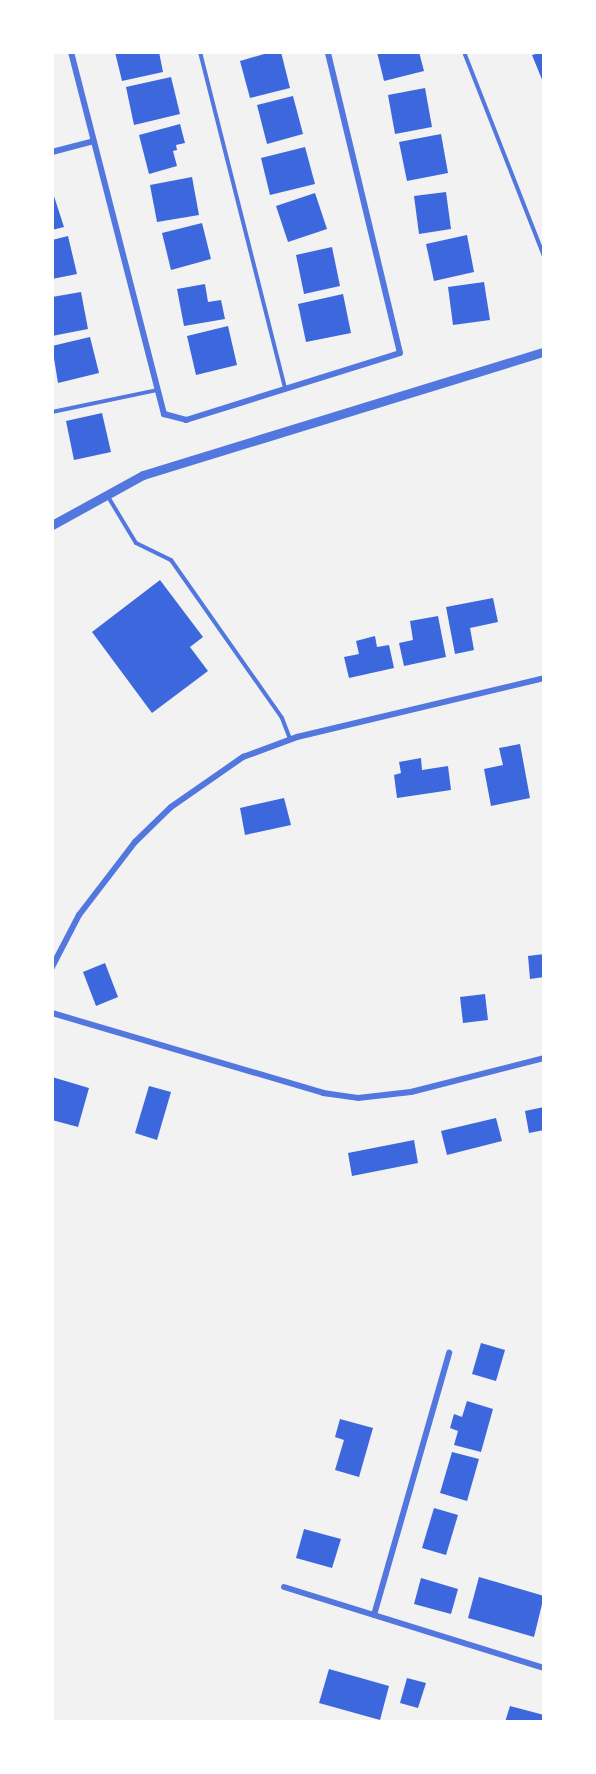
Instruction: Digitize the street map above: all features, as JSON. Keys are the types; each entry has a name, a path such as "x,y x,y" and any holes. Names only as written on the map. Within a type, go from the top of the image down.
{"street":[{"path":"71,52 164,414 186,420 400,353 328,52"},
{"path":"52,152 94,141"},
{"path":"52,525 106,493 143,475 543,352"},
{"path":"52,968 79,915 135,842 205,782 243,757 290,739 543,678"},
{"path":"52,1013 323,1093 358,1098 411,1092 543,1058"},
{"path":"374,1615 449,1353"},
{"path":"284,1587 543,1668"}],"lane":[{"path":"200,52 285,390"},
{"path":"464,52 543,256"},
{"path":"52,412 158,390"},
{"path":"106,493 136,543 171,560 282,718 290,739"}],"building":[{"path":"115,52 159,52 163,72 122,81"},
{"path":"271,52 281,52 290,88 250,98 240,61"},
{"path":"377,52 419,52 424,71 384,81"},
{"path":"544,52 544,82 543,82 532,55"},
{"path":"171,77 180,114 134,125 126,87"},
{"path":"425,88 432,127 395,134 388,95"},
{"path":"293,96 303,134 267,144 257,105"},
{"path":"180,124 185,143 176,145 177,150 173,151 177,166 149,174 139,135"},
{"path":"441,134 448,173 407,181 399,142"},
{"path":"305,147 315,184 270,195 261,158"},
{"path":"192,177 199,215 157,222 150,185"},
{"path":"52,190 64,227 52,230"},
{"path":"446,192 451,229 419,234 414,196"},
{"path":"315,193 327,229 288,242 276,206"},
{"path":"202,223 211,259 171,270 162,233"},
{"path":"467,235 474,272 434,281 426,244"},
{"path":"68,236 77,274 52,279 52,240"},
{"path":"332,247 340,286 304,294 296,255"},
{"path":"484,282 490,320 453,325 448,287"},
{"path":"205,284 208,302 221,300 225,319 184,326 177,289"},
{"path":"81,292 88,329 52,336 52,297"},
{"path":"343,294 351,333 306,342 298,304"},
{"path":"228,326 237,365 196,375 187,336"},
{"path":"90,337 99,373 58,383 52,346"},
{"path":"102,413 111,452 74,460 66,421"},
{"path":"160,580 203,637 190,647 208,671 152,713 92,632"},
{"path":"493,598 498,622 470,628 474,650 455,654 446,607"},
{"path":"438,616 446,657 404,666 399,643 413,640 410,621"},
{"path":"375,636 377,647 389,645 394,668 349,678 344,657 359,654 356,641"},
{"path":"520,744 530,798 491,806 484,769 503,765 499,748"},
{"path":"421,758 422,770 448,766 451,790 397,798 394,775 401,773 399,762"},
{"path":"284,798 291,825 245,835 240,808"},
{"path":"544,954 544,977 530,979 528,956"},
{"path":"105,963 118,997 96,1006 83,972"},
{"path":"485,994 488,1020 463,1023 460,997"},
{"path":"52,1077 89,1088 78,1127 52,1120"},
{"path":"149,1086 171,1092 157,1140 135,1133"},
{"path":"544,1107 544,1130 529,1133 525,1111"},
{"path":"496,1118 502,1141 447,1155 441,1131"},
{"path":"414,1140 418,1163 352,1176 348,1153"},
{"path":"481,1343 505,1350 496,1381 472,1374"},
{"path":"467,1401 493,1409 481,1452 454,1445 458,1431 450,1428 454,1414 462,1417"},
{"path":"340,1419 373,1428 359,1477 335,1470 344,1440 335,1437"},
{"path":"452,1452 479,1459 467,1501 440,1493"},
{"path":"434,1508 458,1515 446,1555 422,1548"},
{"path":"304,1529 341,1539 332,1568 296,1558"},
{"path":"479,1577 544,1596 534,1637 468,1618"},
{"path":"421,1578 458,1589 451,1614 414,1604"},
{"path":"329,1669 389,1686 380,1720 319,1703"},
{"path":"407,1678 426,1683 418,1708 400,1703"},
{"path":"510,1706 544,1715 544,1722 505,1722"}]}
